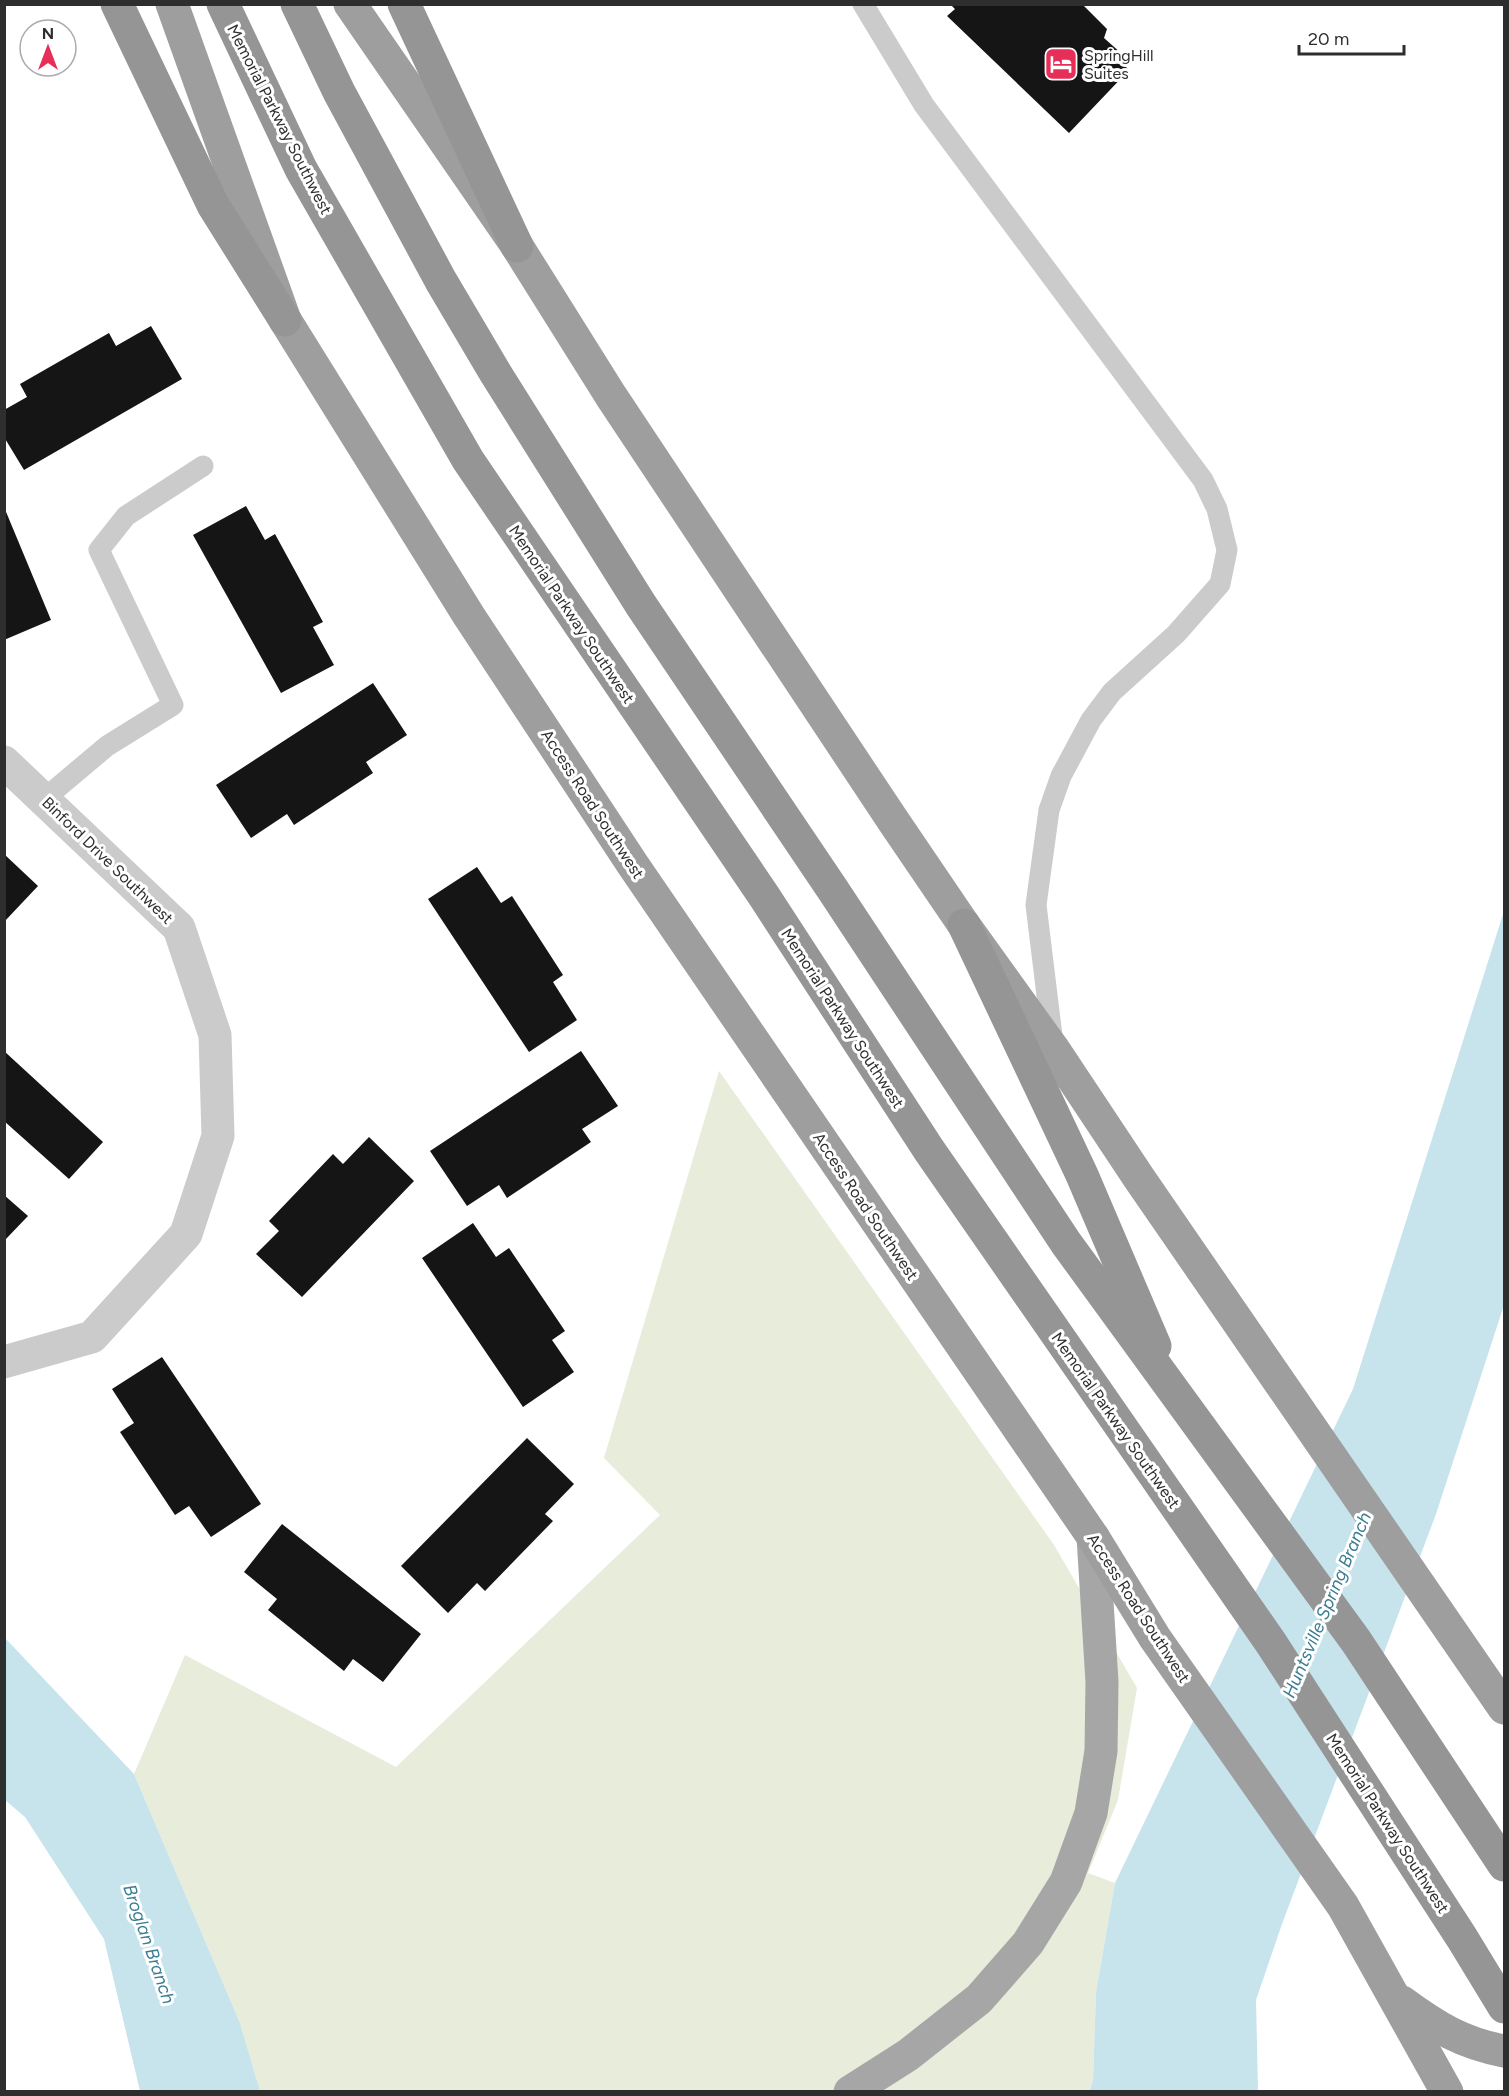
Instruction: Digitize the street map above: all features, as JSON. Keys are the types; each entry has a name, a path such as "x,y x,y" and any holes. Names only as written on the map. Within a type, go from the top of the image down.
{"highway":[{"path":"117,4 213,205 285,320"},
{"name":"Access Road Southwest","path":"172,4 285,320 469,616 627,855 1093,1537 1155,1638 1343,1906 1447,2091"},
{"name":"Memorial Parkway Southwest","path":"223,4 301,169 468,460 764,896 929,1150 1271,1643 1462,1938 1504,2007"},
{"path":"297,4 356,124 441,281 496,374 641,605 1066,1243 1356,1641 1504,1865"},
{"path":"350,4 517,246 617,406 881,804 1054,1050 1265,1361 1499,1699"},
{"path":"404,4 517,246"},
{"path":"964,925 1083,1175 1177,1397"},
{"path":"1391,1993 1435,2027 1477,2046 1504,2051"}],"main road":[{"path":"850,2091 908,2055 979,1999 1028,1943 1066,1882 1091,1813 1101,1751 1102,1682 1093,1537"}],"street":[{"name":"Binford Drive Southwest","path":"4,762 179,928 215,1035 218,1136 186,1234 92,1337 4,1362"}],"lane":[{"path":"863,4 924,105 1203,480 1217,509 1227,550 1220,584 1176,634 1112,692 1091,720 1058,784 1049,810 1036,905 1054,1050"},
{"path":"44,799 107,746 173,705 99,550 126,516 203,466"}],"green space":[{"path":"719,1071 1054,1545 1137,1688 1118,1800 1088,1873 1115,1883 1096,1992 1093,2080 1089,2091 260,2091 240,2023 134,1774 185,1655 396,1767 660,1515 604,1458"}],"water":[{"name":"Huntsville Spring Branch","path":"1504,911 1504,1305 1436,1514 1282,1924 1256,2000 1258,2091 1089,2092 1093,2080 1096,1992 1115,1883 1353,1389"},
{"name":"Broglan Branch","path":"5,1638 134,1774 240,2023 260,2091 140,2091 104,1939 25,1817 5,1800"}],"building":[{"name":"SpringHill Suites","path":"950,4 1082,4 1107,29 1104,38 1122,54 1117,58 1129,70 1069,133 947,16 955,9"},
{"path":"151,326 182,379 24,470 4,437 4,410 27,397 20,384 109,333 116,346"},
{"path":"246,506 265,540 275,534 323,622 313,627 334,665 281,693 193,535"},
{"path":"4,507 51,620 4,640"},
{"path":"373,683 407,735 366,762 373,773 294,825 287,814 251,838 216,785"},
{"path":"4,854 38,886 4,922"},
{"path":"477,867 501,903 512,896 563,975 553,982 577,1020 529,1052 428,899"},
{"path":"4,1051 103,1142 69,1179 4,1121"},
{"path":"581,1051 618,1106 582,1129 591,1142 507,1198 499,1185 467,1206 430,1151"},
{"path":"369,1137 414,1181 302,1297 256,1254 279,1231 269,1221 333,1154 343,1164"},
{"path":"4,1195 28,1216 4,1241"},
{"path":"473,1223 496,1257 509,1248 565,1331 552,1340 574,1372 523,1407 422,1258"},
{"path":"162,1357 261,1504 211,1537 189,1506 175,1515 120,1432 134,1423 112,1389"},
{"path":"527,1438 574,1484 545,1514 553,1521 485,1591 477,1583 448,1613 401,1566"},
{"path":"282,1524 421,1634 383,1682 353,1659 344,1671 268,1610 277,1599 244,1572"}],"place":[{"name":"SpringHill Suites","path":"1061,64"}]}
